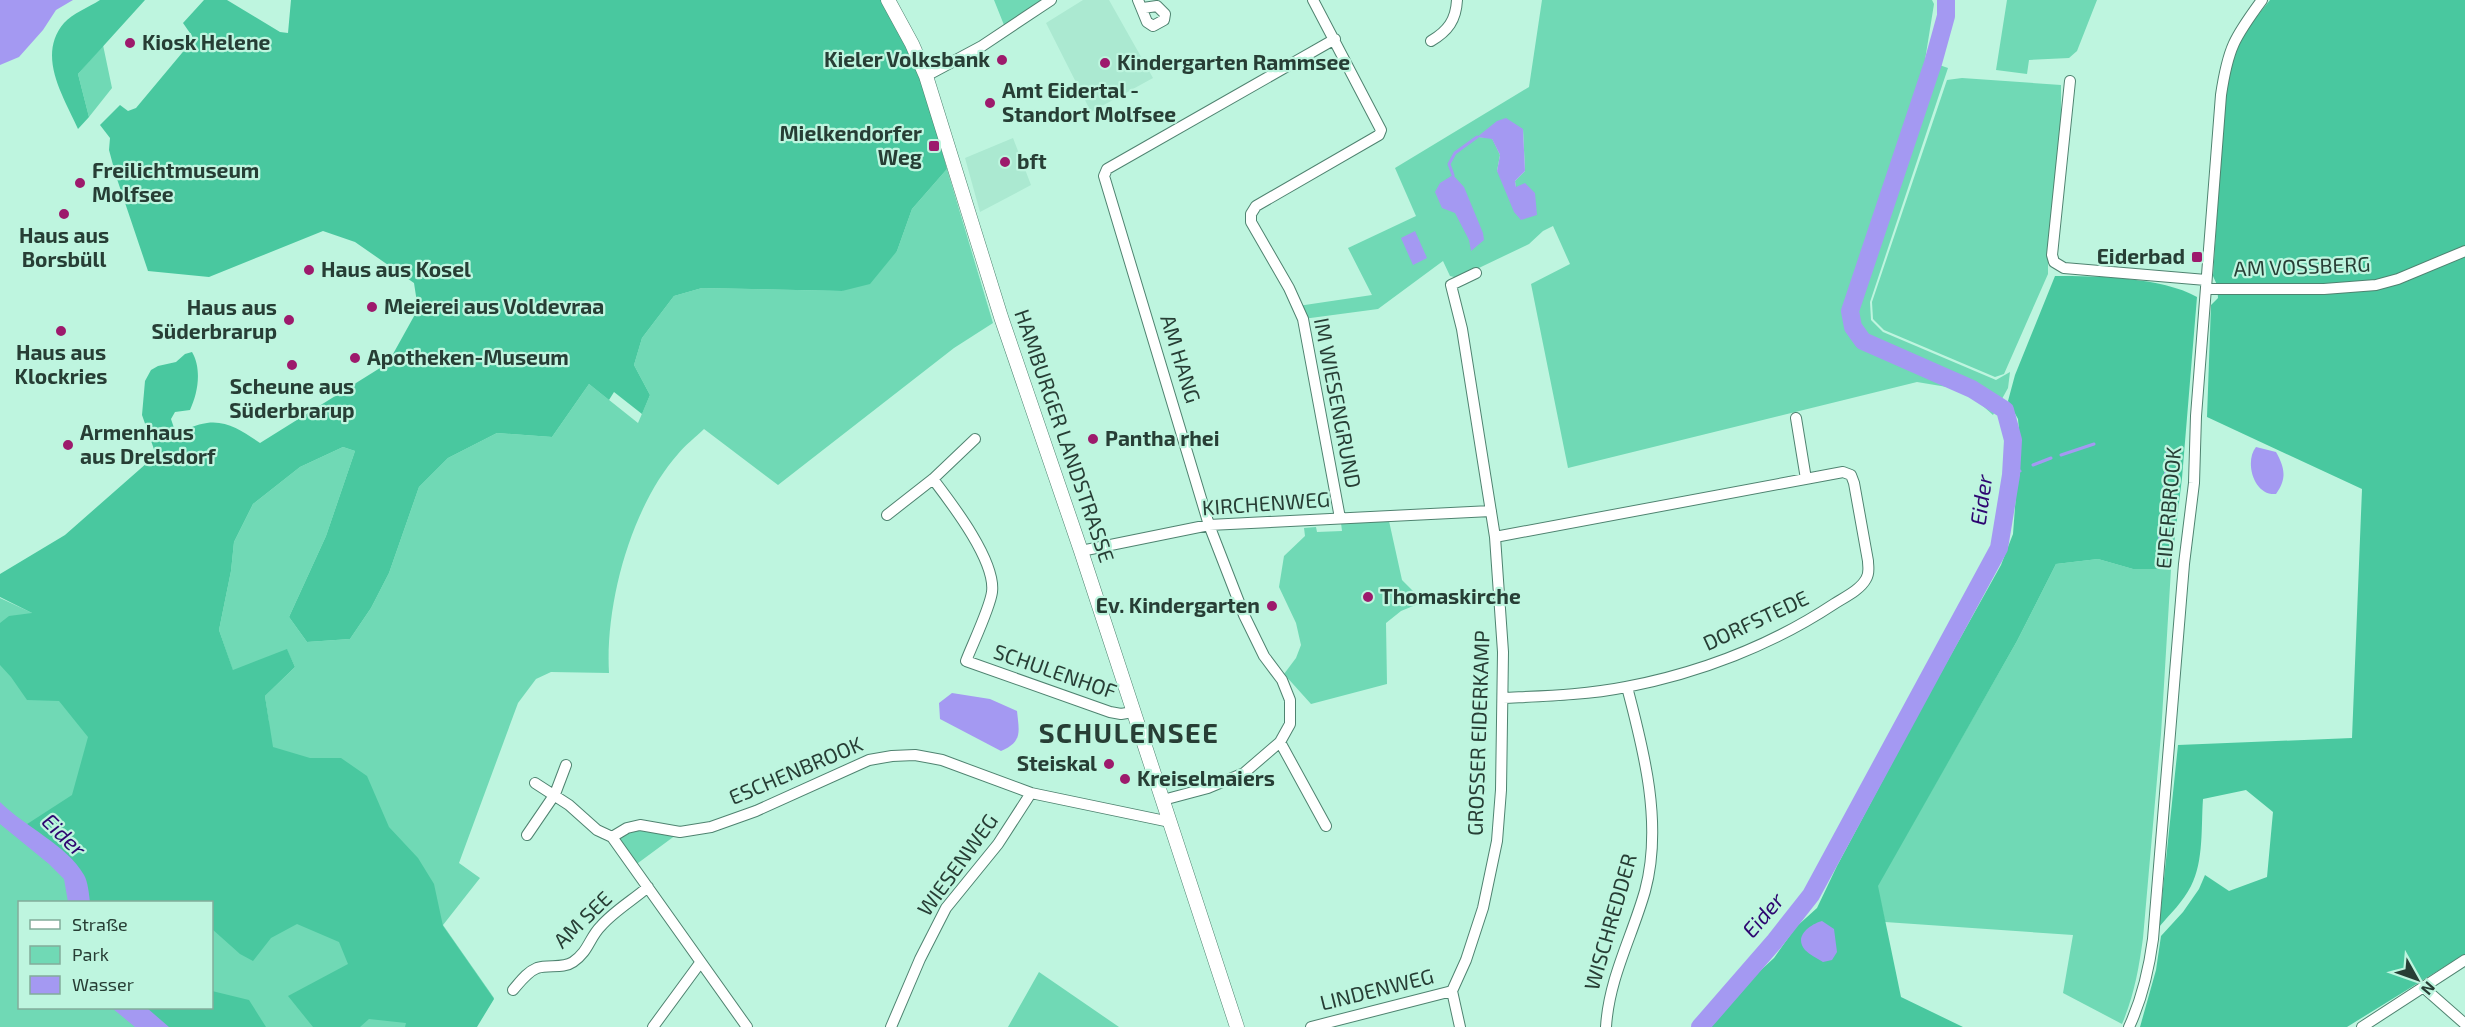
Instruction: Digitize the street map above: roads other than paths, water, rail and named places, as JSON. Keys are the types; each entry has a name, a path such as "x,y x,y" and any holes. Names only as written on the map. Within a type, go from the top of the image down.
{"main road":[{"name":"HAMBURGER LANDSTRASSE","path":"888,0 926,76 998,306 1082,551 1237,1027"}],"street":[{"path":"926,76 982,46 1051,0"},
{"name":"IM WIESENGRUND","path":"1313,0 1381,130 1379,135 1256,206 1251,214 1251,222 1289,288 1303,319 1340,518"},
{"path":"1431,41 1445,32 1452,21 1457,0"},
{"name":"EIDERBROOK","path":"2129,1027 2137,1009 2148,970 2153,939 2184,564 2194,483 2196,416 2221,95 2226,59 2241,28 2262,0"},
{"name":"AM HANG","path":"1163,800 1208,788 1244,773 1280,742 1290,724 1290,700 1282,680 1264,656 1244,615 1209,525 1104,176 1107,169 1335,39"},
{"name":"AM VOSSBERG","path":"2070,81 2052,255 2054,262 2064,267 2206,284 2324,289 2376,285 2398,279 2465,251"},
{"name":"GROSSER EIDERKAMP","path":"1452,991 1466,960 1483,908 1497,841 1501,790 1503,698 1500,590 1495,537 1462,329 1451,285 1476,273"},
{"path":"1796,418 1806,479"},
{"path":"887,515 933,479 975,439"},
{"name":"DORFSTEDE","path":"1495,537 1843,472 1851,476 1862,520 1868,561 1866,580 1848,595 1819,615 1731,657 1689,671 1627,687 1584,694 1503,698"},
{"name":"SCHULENHOF","path":"933,479 967,527 990,575 992,592 966,662 1110,712 1121,714 1133,712"},
{"name":"KIRCHENWEG","path":"1082,551 1209,525 1491,511"},
{"name":"WISCHREDDER","path":"1606,1027 1607,1006 1616,969 1645,889 1652,857 1652,825 1646,772 1627,687"},
{"path":"1280,742 1326,826"},
{"name":"ESCHENBROOK","path":"612,837 627,828 640,825 680,832 711,827 756,811 869,760 915,755 942,760 1031,793 1170,822"},
{"path":"527,835 555,794 566,765"},
{"path":"535,783 555,794 597,830 612,837 747,1027"},
{"name":"WIESENWEG","path":"891,1027 920,959 946,908 998,844 1031,793"},
{"name":"AM SEE","path":"513,990 533,970 547,966 563,966 574,961 590,945 595,933 603,923 648,887"},
{"path":"2362,1027 2465,960"},
{"path":"653,1027 700,963"},
{"path":"2423,987 2465,1024"},
{"path":"1452,991 1460,1027"},
{"name":"LINDENWEG","path":"1311,1027 1452,991"}],"water":[{"path":"0,0 73,0 56,10 43,30 19,57 0,65"},
{"path":"1506,118 1523,129 1525,171 1515,181 1516,187 1525,183 1535,193 1537,215 1521,220 1514,212 1497,171 1500,155 1492,139 1477,137 1497,121"},
{"path":"1453,175 1464,187 1483,233 1484,240 1471,251 1469,240 1455,213 1442,208 1435,192 1440,183"},
{"path":"1415,231 1427,258 1413,265 1401,238"},
{"path":"2256,447 2276,452 2281,463 2284,473 2280,489 2276,494 2262,490 2253,477 2251,461"},
{"path":"952,693 990,699 1017,711 1019,730 1013,744 1001,751 940,719 939,703"},
{"path":"0,802 68,855 85,878 90,901 68,901 64,879 0,824"},
{"path":"1822,921 1834,929 1837,952 1832,960 1823,962 1805,950 1801,940 1805,931"},
{"path":"113,1009 148,1009 169,1027 135,1027"}],"waterway":[{"name":"Eider","path":"1700,1027 1774,942 1811,895 1999,548 2011,475 2013,440 2005,410 1972,389 1863,341 1853,327 1850,311 1933,63 1946,16 1946,0"},
{"path":"1453,175 1449,164 1455,153 1477,137"},
{"path":"2061,455 2094,444"},
{"path":"2158,558 2168,447"},
{"path":"2033,465 2051,458"},
{"path":"2011,475 2020,471"}],"place":[{"name":"Kiosk Helene","path":"130,43"},
{"name":"Kieler Volksbank","path":"1002,60"},
{"name":"Kindergarten Rammsee","path":"1105,63"},
{"name":"Amt Eidertal - Standort Molfsee","path":"990,103"},
{"name":"Mielkendorfer Weg","path":"934,146"},
{"name":"bft","path":"1005,162"},
{"name":"Freilichtmuseum Molfsee","path":"80,183"},
{"name":"Haus aus Borsbüll","path":"64,214"},
{"name":"Eiderbad","path":"2197,257"},
{"name":"Haus aus Kosel","path":"309,270"},
{"name":"Meierei aus Voldevraa","path":"372,307"},
{"name":"Haus aus Süderbrarup","path":"289,320"},
{"name":"Haus aus Klockries","path":"61,331"},
{"name":"Apotheken-Museum","path":"355,358"},
{"name":"Scheune aus Süderbrarup","path":"292,365"},
{"name":"Pantha rhei","path":"1093,439"},
{"name":"Armenhaus aus Drelsdorf","path":"68,445"},
{"name":"Thomaskirche","path":"1368,597"},
{"name":"Ev. Kindergarten","path":"1272,606"},
{"name":"Steiskal","path":"1109,764"},
{"name":"Kreiselmaiers","path":"1125,779"}],"district":[{"name":"SCHULENSEE","path":"1129,734"}]}
